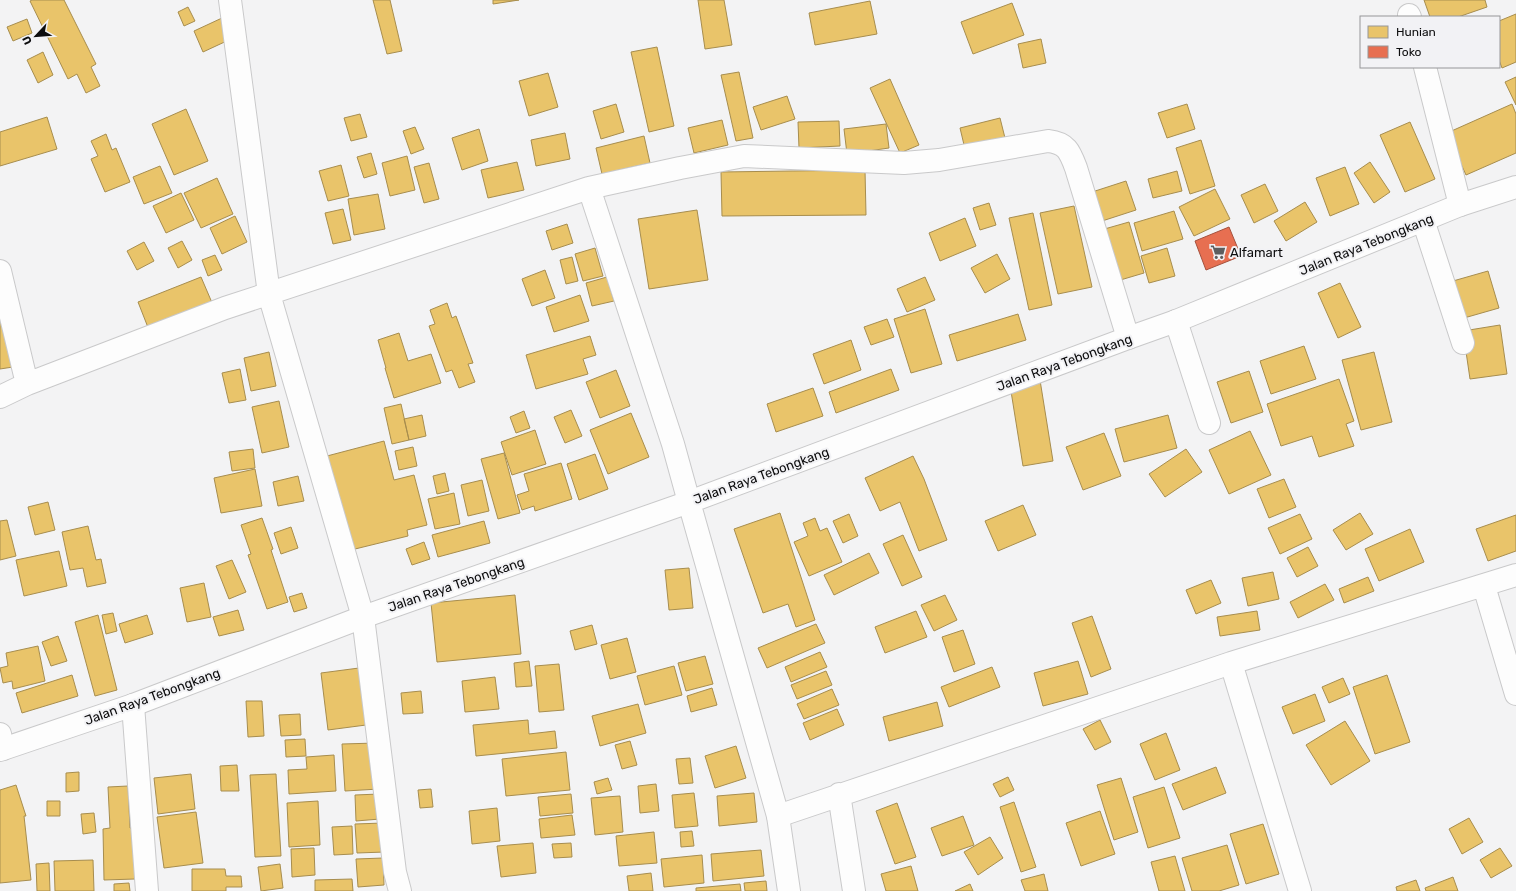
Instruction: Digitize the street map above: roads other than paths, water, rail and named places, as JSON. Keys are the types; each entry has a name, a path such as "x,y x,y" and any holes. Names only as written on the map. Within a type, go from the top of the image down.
{"street":[{"path":"230,0 269,294 363,617 395,872 400,891"},
{"path":"1425,68 1460,205"},
{"path":"0,397 27,384 225,308 589,188 744,156 904,163 939,160 1048,141 1057,142 1064,146 1070,153 1076,168 1128,338"},
{"name":"Jalan Raya Tebongkang","path":"1,744 133,705 363,617 689,502 1176,321 1460,205 1516,187"},
{"path":"589,188 673,444 778,816 789,891"},
{"path":"1423,220 1463,343"},
{"path":"0,270 27,384"},
{"path":"1176,321 1209,423"},
{"path":"778,816 839,794 1231,663 1516,575"},
{"path":"1484,586 1516,694"},
{"path":"1231,663 1300,891"},
{"path":"133,705 147,891"},
{"path":"839,794 854,891"}],"place":[{"name":"Alfamart","path":"1218,252"}]}
